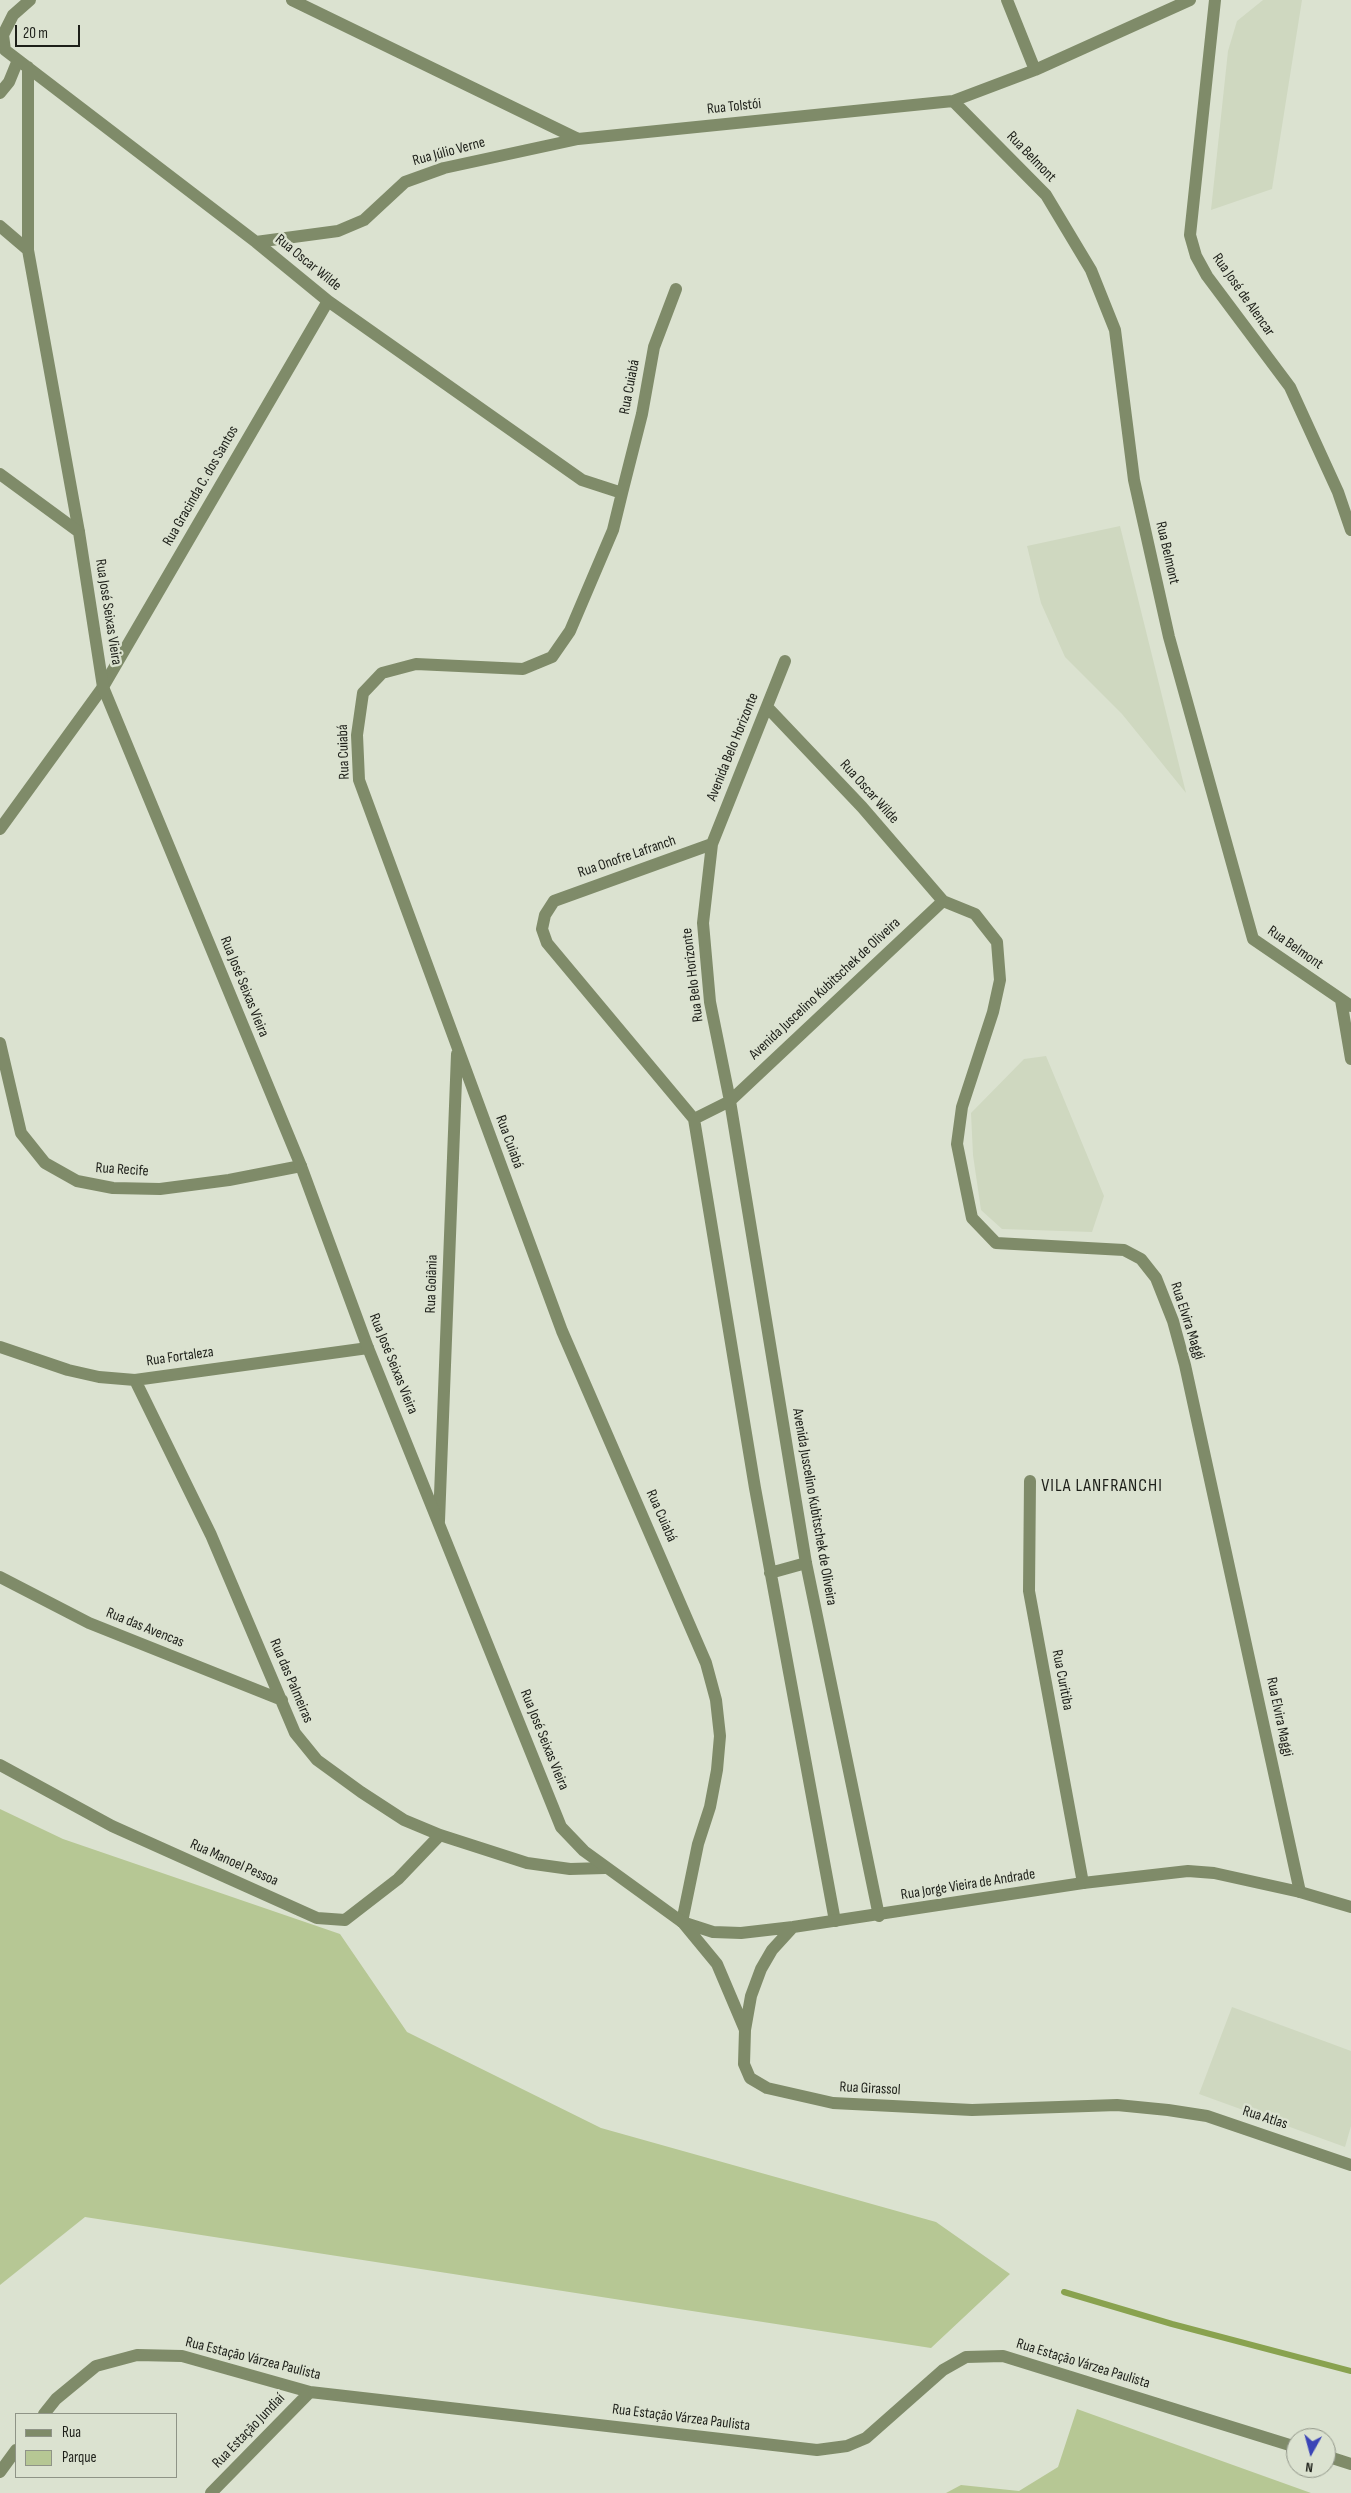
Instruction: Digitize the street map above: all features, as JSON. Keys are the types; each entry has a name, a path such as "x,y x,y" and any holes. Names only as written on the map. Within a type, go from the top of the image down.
{"street":[{"name":"Rua Oscar Wilde","path":"30,0 13,15 3,35 5,50 256,242 328,300 582,480 622,493"},
{"path":"292,0 578,139"},
{"path":"1007,0 1035,70"},
{"name":"Rua Tolstói","path":"578,139 953,101 1035,70 1190,0"},
{"name":"Rua José de Alencar","path":"1215,0 1190,235 1196,256 1207,276 1290,387 1338,492 1351,530"},
{"path":"0,93 23,64"},
{"name":"Rua José Seixas Vieira","path":"23,64 28,250 79,532 103,687 301,1166 368,1348 561,1827 584,1851 605,1868"},
{"name":"Rua Belmont","path":"953,101 1046,195 1091,270 1115,330 1134,480 1167,628 1247,925 1253,939 1346,1003"},
{"name":"Rua Júlio Verne","path":"256,242 338,231 364,220 405,182 444,168 578,139"},
{"path":"0,226 28,250"},
{"name":"Rua Cuiabá","path":"676,289 654,347 642,414 613,530 570,631 552,657 523,669 416,664 382,673 363,693 357,735 359,780 562,1331 691,1626 706,1663 714,1691 720,1736 717,1770 710,1807 698,1844 682,1922"},
{"name":"Rua Gracinda C. dos Santos","path":"0,829 103,687 328,300"},
{"path":"0,474 79,532"},
{"name":"Avenida Belo Horizonte","path":"712,844 784,661"},
{"name":"Rua Oscar Wilde","path":"767,707 862,807 943,901"},
{"name":"Rua Onofre Lafranch","path":"694,1119 547,943 542,929 545,915 554,900 712,844"},
{"name":"Rua Belo Horizonte","path":"712,844 703,923 710,1002 730,1101"},
{"name":"Avenida Juscelino Kubitschek de Oliveira","path":"694,1119 730,1101 943,901"},
{"name":"Rua Elvira Maggi","path":"943,901 975,914 997,942 1000,980 993,1012 962,1107 957,1144 972,1218 996,1243 1124,1250 1141,1259 1156,1278 1173,1321 1185,1365 1300,1892"},
{"path":"1346,1003 1351,1059"},
{"name":"Rua Recife","path":"0,1043 21,1133 45,1163 77,1181 113,1188 160,1189 229,1180 301,1166"},
{"name":"Rua Goiânia","path":"439,1521 457,1048"},
{"name":"Avenida Juscelino Kubitschek de Oliveira","path":"730,1101 806,1563 878,1916"},
{"path":"694,1119 770,1573 834,1921"},
{"name":"Rua Fortaleza","path":"0,1347 68,1370 99,1377 135,1380 368,1348"},
{"name":"Rua das Palmeiras","path":"135,1380 211,1535 296,1733 317,1760 404,1820 440,1835 526,1863 570,1869 605,1868"},
{"name":"Rua Curitiba","path":"1030,1481 1029,1591 1083,1883"},
{"path":"770,1573 806,1563"},
{"name":"Rua das Avencas","path":"0,1578 89,1623 282,1700"},
{"name":"Rua Manoel Pessoa","path":"0,1765 112,1826 317,1918 346,1920 398,1879 440,1835"},
{"name":"Rua Jorge Vieira de Andrade","path":"605,1868 682,1922 713,1932 741,1934 878,1916 1083,1883 1188,1871 1214,1873 1300,1892 1351,1907"},
{"name":"Rua Girassol","path":"682,1922 717,1964 745,2030 744,2064 750,2078 767,2088 833,2103 972,2110 1117,2105 1168,2110"},
{"path":"745,2030 751,1996 761,1969 772,1950 793,1928"},
{"name":"Rua Atlas","path":"1168,2110 1207,2116 1351,2165"},
{"name":"Rua Estação Várzea Paulista","path":"45,2413 56,2399 96,2366 137,2355 182,2356 310,2392 817,2450 847,2446 866,2438 943,2370 966,2357 1003,2356 1286,2443"},
{"name":"Rua Estação Jundiaí","path":"211,2493 310,2392"},
{"path":"0,2472 15,2451"},
{"path":"1336,2459 1351,2464"}],"shaded area":[{"path":"1263,0 1302,0 1272,189 1211,210 1228,51 1237,21"},
{"path":"1120,526 1186,793 1122,714 1065,657 1041,603 1027,546"},
{"path":"1046,1056 1104,1196 1092,1232 1002,1229 981,1210 973,1155 971,1113 1024,1059"},
{"path":"1232,2007 1351,2051 1351,2126 1345,2147 1199,2094"}],"green space":[{"path":"0,1809 63,1839 340,1934 407,2032 601,2128 936,2222 1010,2274 931,2348 85,2217 0,2285"},
{"path":"1077,2409 1311,2493 946,2493 961,2485 1019,2491 1058,2467"}],"waterway":[{"path":"1064,2292 1172,2324 1351,2371"}],"district":[{"name":"VILA LANFRANCHI","path":"1102,1486"}]}
